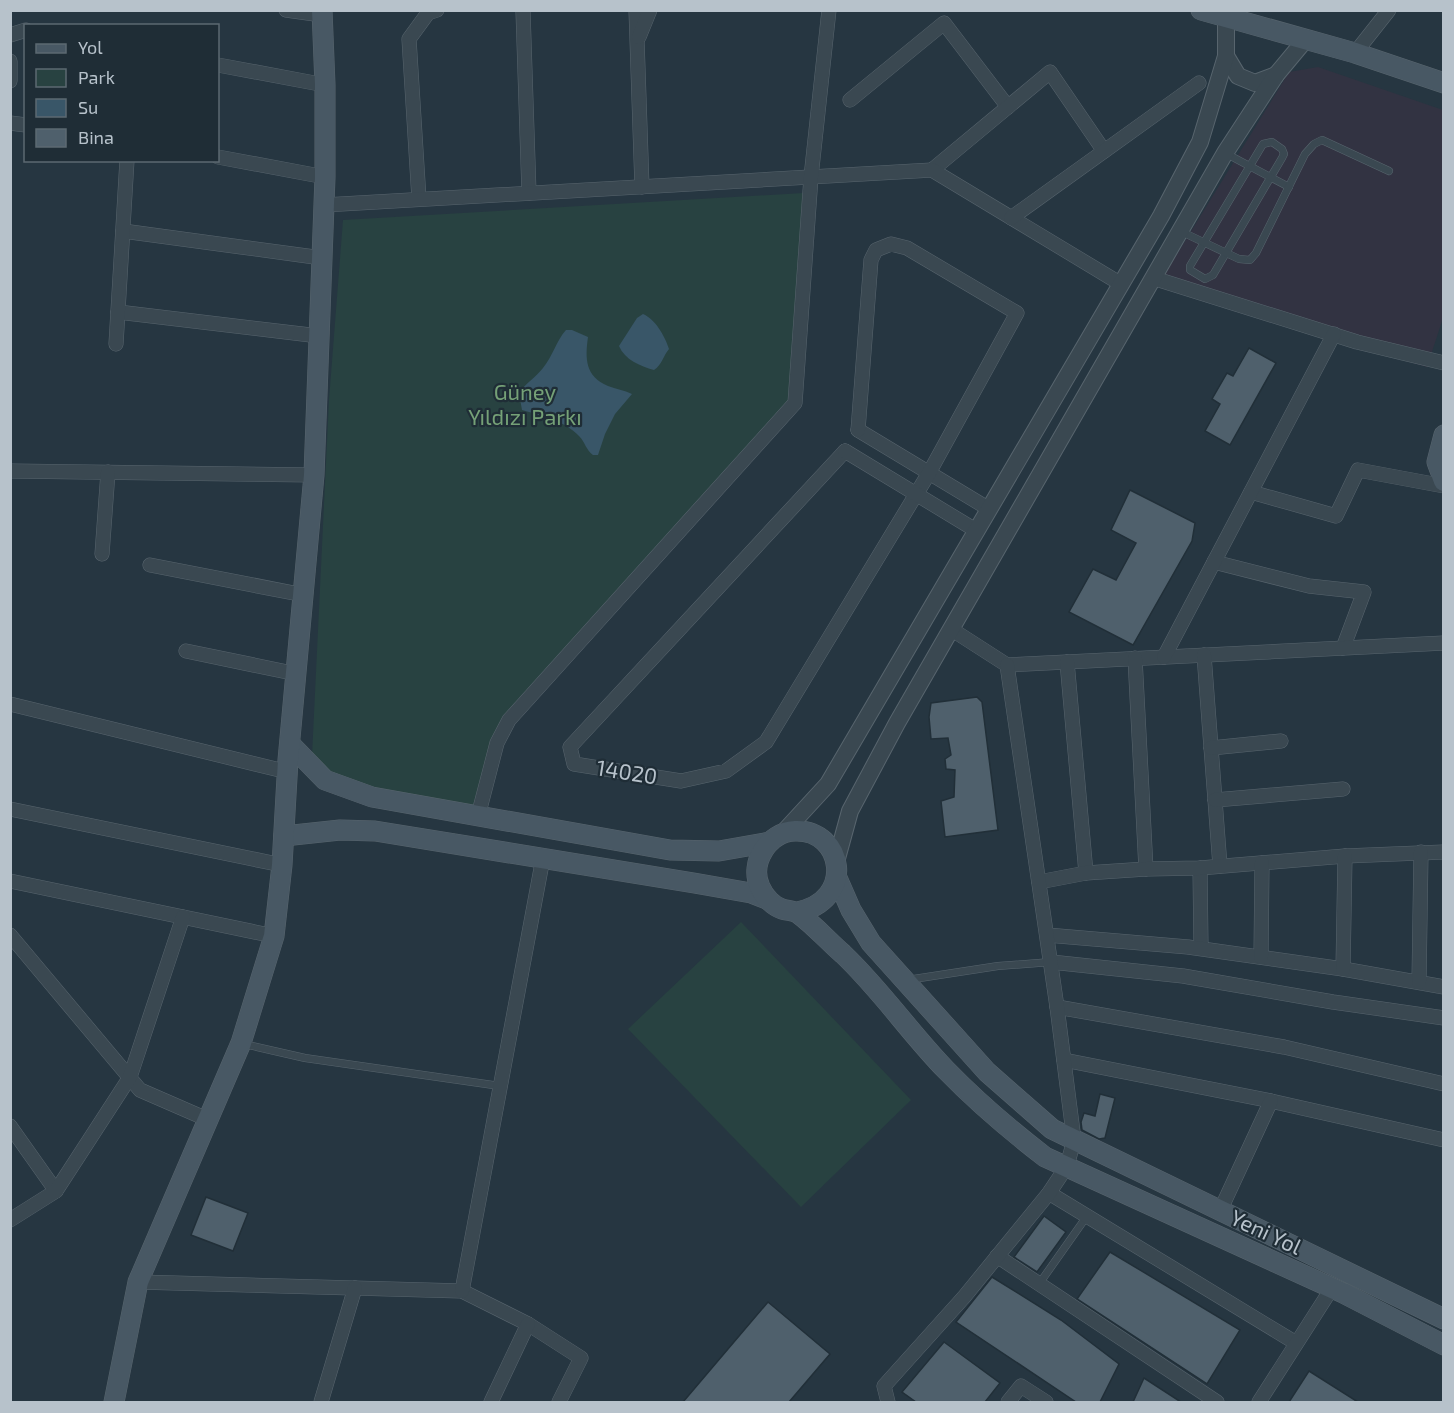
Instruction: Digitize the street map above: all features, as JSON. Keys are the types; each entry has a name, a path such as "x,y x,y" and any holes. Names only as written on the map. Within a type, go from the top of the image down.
{"main road":[{"path":"114,1402 138,1282 241,1043 274,936 282,865 290,744 314,475 325,177 322,13"},
{"path":"1213,13 1355,53 1443,83"},
{"path":"1443,435 1437,462 1443,481"},
{"path":"290,744 325,780 372,798 670,850 719,851 776,838 795,831 809,833 821,839 831,849 850,910 871,943 987,1072 1052,1129 1443,1318"},
{"path":"284,836 340,830 375,831 751,893 769,900"},
{"path":"776,838 761,852 757,866 760,889 780,908 797,912 811,909 823,902 832,891 836,870"},
{"name":"Yeni Yol","path":"797,912 857,968 946,1070 1004,1125 1045,1157 1332,1288 1443,1345"}],"street":[{"path":"286,10 322,13"},
{"path":"418,200 409,39 428,13 437,10"},
{"path":"636,10 642,187"},
{"path":"637,42 650,10"},
{"path":"478,816 497,743 509,720 795,403 811,177 829,10"},
{"path":"1355,53 1389,10"},
{"path":"522,11 529,193"},
{"path":"1213,13 1226,56 1238,76 1255,83 1276,75"},
{"path":"850,100 944,23 1008,107"},
{"path":"836,870 850,811 951,629 1225,153 1276,75 1306,39"},
{"path":"776,838 828,784 1121,284 1200,142 1226,56"},
{"path":"10,61 10,81"},
{"path":"219,65 325,85"},
{"path":"932,170 1050,72 1104,151"},
{"path":"1011,218 1199,83"},
{"path":"219,157 325,177"},
{"path":"116,344 127,162"},
{"path":"324,205 932,170 1121,284"},
{"path":"123,231 322,258"},
{"path":"915,494 929,473 1017,313 907,248 891,244 876,250 871,260 858,430 847,438 845,451 915,494 976,531"},
{"path":"1153,278 1334,334 1443,363"},
{"path":"118,312 319,336"},
{"path":"1164,657 1334,334"},
{"path":"858,430 989,509"},
{"name":"14020","path":"845,451 570,747 574,764 681,781 726,771 766,742 915,494"},
{"path":"1251,492 1336,516 1358,470 1443,486"},
{"path":"10,471 314,475"},
{"path":"102,554 108,472"},
{"path":"1215,562 1309,586 1364,592 1343,648"},
{"path":"150,565 304,596"},
{"path":"951,629 1007,665 1443,643"},
{"path":"186,651 297,674"},
{"path":"1204,655 1220,866"},
{"path":"1135,658 1146,869"},
{"path":"1067,662 1086,873"},
{"path":"888,1402 884,1386 964,1297 1049,1193 1067,1167 1074,1140 1051,962 1007,665"},
{"path":"10,704 288,772"},
{"path":"1211,748 1281,741"},
{"path":"1215,800 1343,789"},
{"path":"10,809 282,865"},
{"path":"1419,982 1421,852"},
{"path":"1039,882 1086,873 1443,852"},
{"path":"1343,969 1345,856"},
{"path":"462,1291 543,858"},
{"path":"1261,957 1262,863"},
{"path":"1200,868 1202,948"},
{"path":"10,881 274,936"},
{"path":"10,1220 56,1191 130,1077 183,917"},
{"path":"10,935 140,1090 209,1120"},
{"path":"1047,935 1202,948 1443,987"},
{"path":"1051,962 1183,976 1443,1018"},
{"path":"1057,1007 1284,1047 1443,1084"},
{"path":"1064,1060 1270,1101 1443,1140"},
{"path":"1220,1211 1270,1101"},
{"path":"10,1126 56,1191"},
{"path":"1049,1193 1296,1343"},
{"path":"997,1256 1217,1402"},
{"path":"138,1282 462,1291 528,1324 581,1358 559,1402"},
{"path":"321,1402 356,1288"},
{"path":"1259,1402 1332,1288"},
{"path":"490,1402 528,1324"},
{"path":"1008,1402 1021,1386 1046,1402"}],"lane":[{"path":"1180,231 1244,261 1250,260 1256,253 1305,154 1314,144 1322,140 1389,171"},
{"path":"1272,142 1282,149 1284,154 1270,178 1209,278 1197,276 1190,270 1190,266 1263,144 1272,142"},
{"path":"1225,153 1289,187"},
{"path":"904,980 998,966 1051,962"},
{"path":"241,1043 305,1058 500,1086"},
{"path":"1039,1284 1087,1216"}],"shaded area":[{"path":"1318,67 1443,110 1443,318 1427,367 1325,338 1158,285 1289,72"}],"green space":[{"name":"Güney Yıldızı Parkı","path":"803,193 795,403 655,560 517,700 492,750 478,816 407,794 337,779 312,756 329,400 343,220"},
{"path":"741,922 911,1100 801,1207 628,1029"}],"water":[{"path":"643,314 659,329 669,349 654,370 629,359 619,346 637,318"},
{"path":"566,330 572,330 588,337 588,366 600,382 632,394 615,414 598,455 593,455 579,436 567,426 522,410 519,393 543,368"}],"building":[{"path":"1249,348 1276,363 1230,445 1205,431 1220,404 1212,399 1227,373 1233,376"},
{"path":"1130,490 1195,523 1192,541 1133,645 1069,612 1093,569 1116,580 1136,543 1111,530"},
{"path":"977,697 982,702 998,830 945,837 941,801 954,797 955,770 946,769 945,759 951,755 948,738 931,739 929,717 931,703"},
{"path":"1100,1094 1115,1098 1105,1138 1099,1139 1082,1130 1081,1122 1084,1113 1095,1116"},
{"path":"206,1197 248,1213 233,1251 191,1235"},
{"path":"1044,1216 1066,1232 1037,1272 1014,1257"},
{"path":"1110,1252 1240,1330 1207,1384 1077,1299"},
{"path":"992,1277 1061,1320 1119,1364 1100,1402 1076,1402 956,1322"},
{"path":"768,1302 830,1354 789,1402 683,1402"},
{"path":"944,1342 1000,1383 985,1402 916,1402 902,1392"},
{"path":"1309,1371 1358,1402 1289,1402"},
{"path":"1144,1378 1181,1402 1133,1402"}]}
